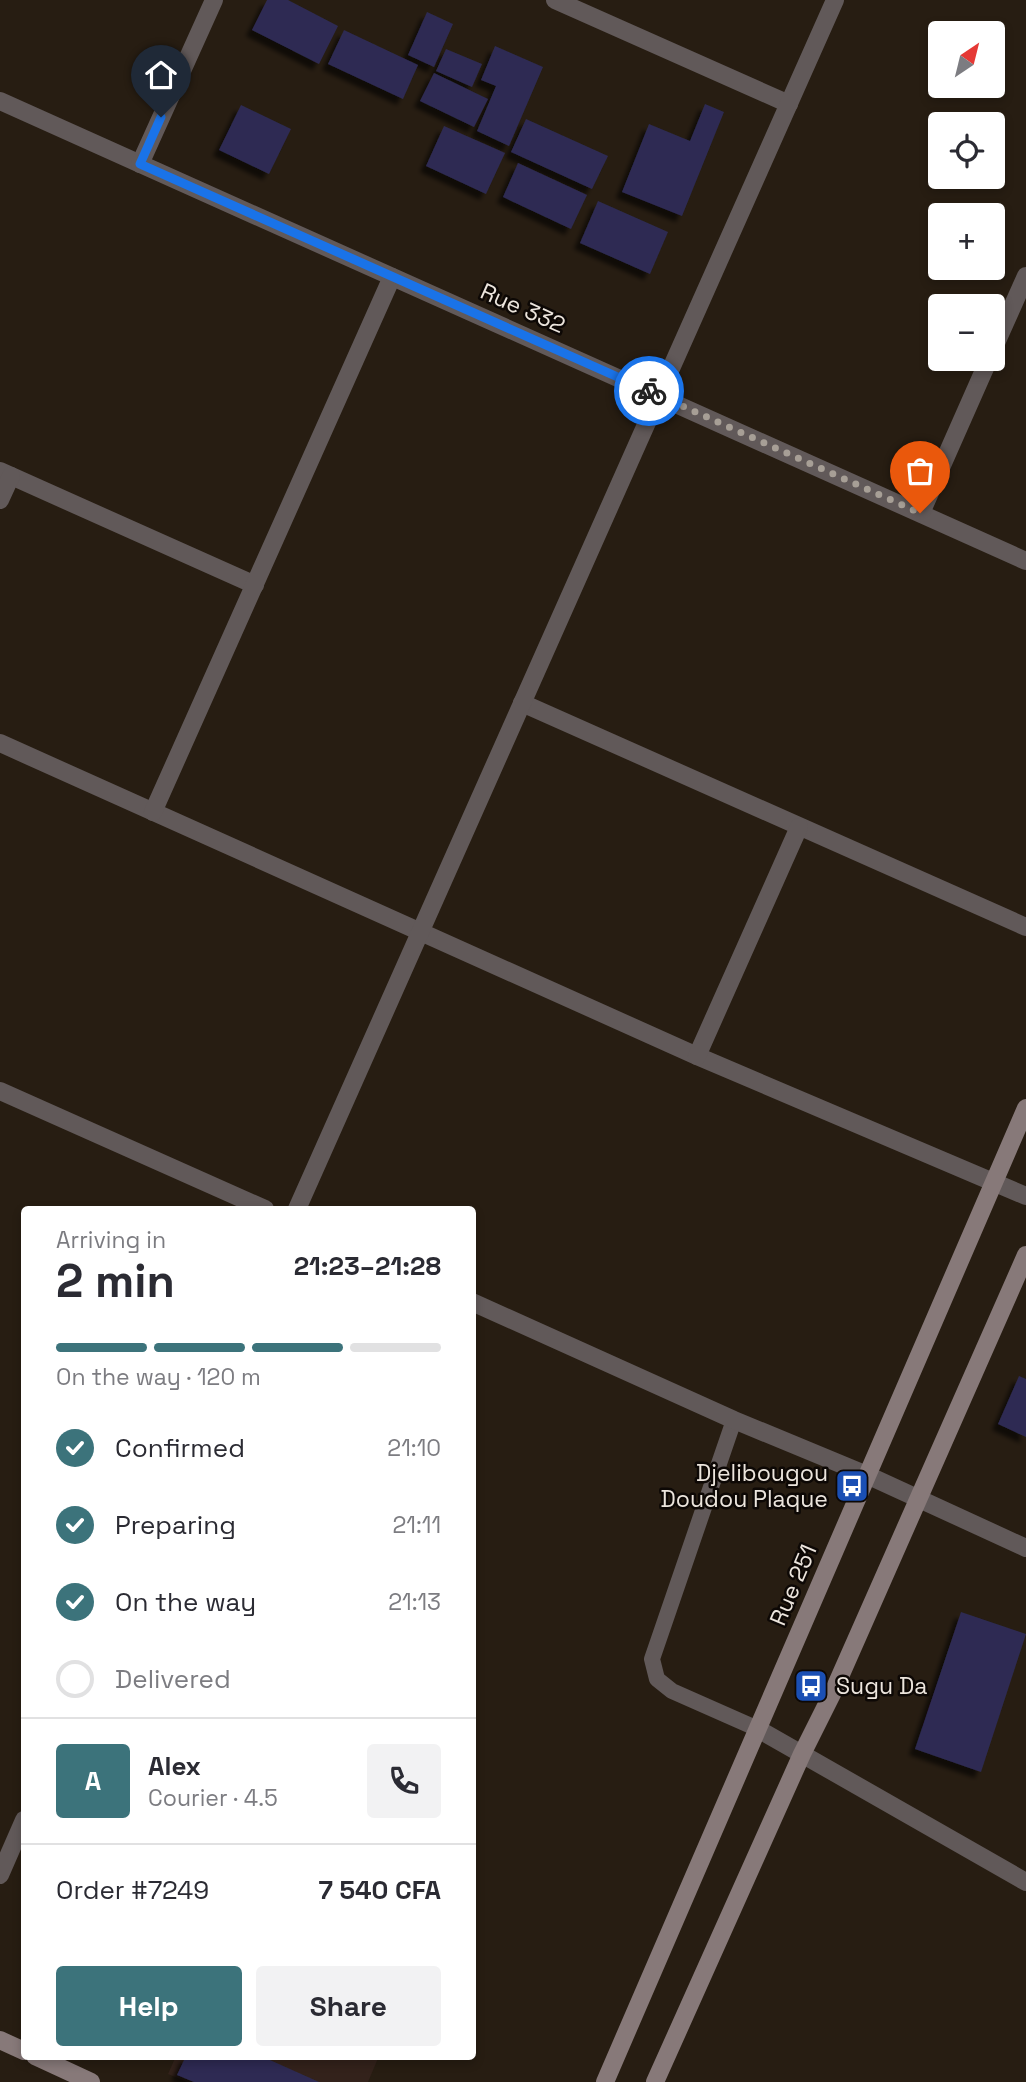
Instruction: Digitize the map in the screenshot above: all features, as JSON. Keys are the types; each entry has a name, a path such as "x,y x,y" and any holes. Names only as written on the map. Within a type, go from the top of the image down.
{"main road":[{"name":"Rue 251","path":"605,2082 1026,1108"},
{"path":"655,2082 802,1754 834,1690 1026,1255"},
{"path":"0,2040 21,2050"},
{"path":"44,2060 91,2082"}],"street":[{"path":"140,164 214,0"},
{"path":"555,0 789,104"},
{"path":"298,1206 835,0"},
{"name":"Rue 332","path":"0,102 1026,561"},
{"path":"1005,323 1026,276"},
{"path":"153,812 392,277"},
{"path":"920,513 984,371"},
{"path":"0,500 5,473 255,585"},
{"path":"522,703 1026,928"},
{"path":"0,743 697,1056 1026,1196"},
{"path":"697,1056 799,827"},
{"path":"0,1091 258,1206"},
{"path":"476,1304 734,1420 867,1475 1026,1548"},
{"path":"758,1729 1026,1882"},
{"path":"0,1875 21,1827"}],"lane":[{"path":"734,1420 652,1659 657,1679 672,1691 758,1729"}],"shaded area":[{"path":"174,2060 377,2060 368,2082 187,2082 168,2074"}],"building":[{"path":"267,0 288,0 338,26 319,64 252,30"},
{"path":"427,12 453,24 434,67 408,55"},
{"path":"344,30 418,65 403,99 328,64"},
{"path":"495,46 543,67 509,146 477,131 496,86 481,80"},
{"path":"446,49 482,64 472,87 436,71"},
{"path":"434,73 488,99 474,127 420,101"},
{"path":"705,104 724,112 682,216 622,192 649,124 690,141"},
{"path":"241,105 291,129 269,174 219,150"},
{"path":"526,119 608,156 592,189 511,152"},
{"path":"444,126 505,153 486,194 426,166"},
{"path":"518,163 587,195 571,229 503,197"},
{"path":"598,201 668,232 650,274 580,243"},
{"path":"1019,1376 1026,1379 1026,1437 998,1424"},
{"path":"961,1612 1026,1634 981,1772 915,1749"},
{"path":"184,2060 270,2060 319,2082 194,2082 177,2075"}],"way so far":[{"path":"649,391 920,513"}],"place":[{"name":"Djelibougou Doudou Plaque","path":"852,1486"},
{"name":"Sugu Da","path":"811,1686"}],"route":[{"path":"161,117 140,164 649,391"}]}
